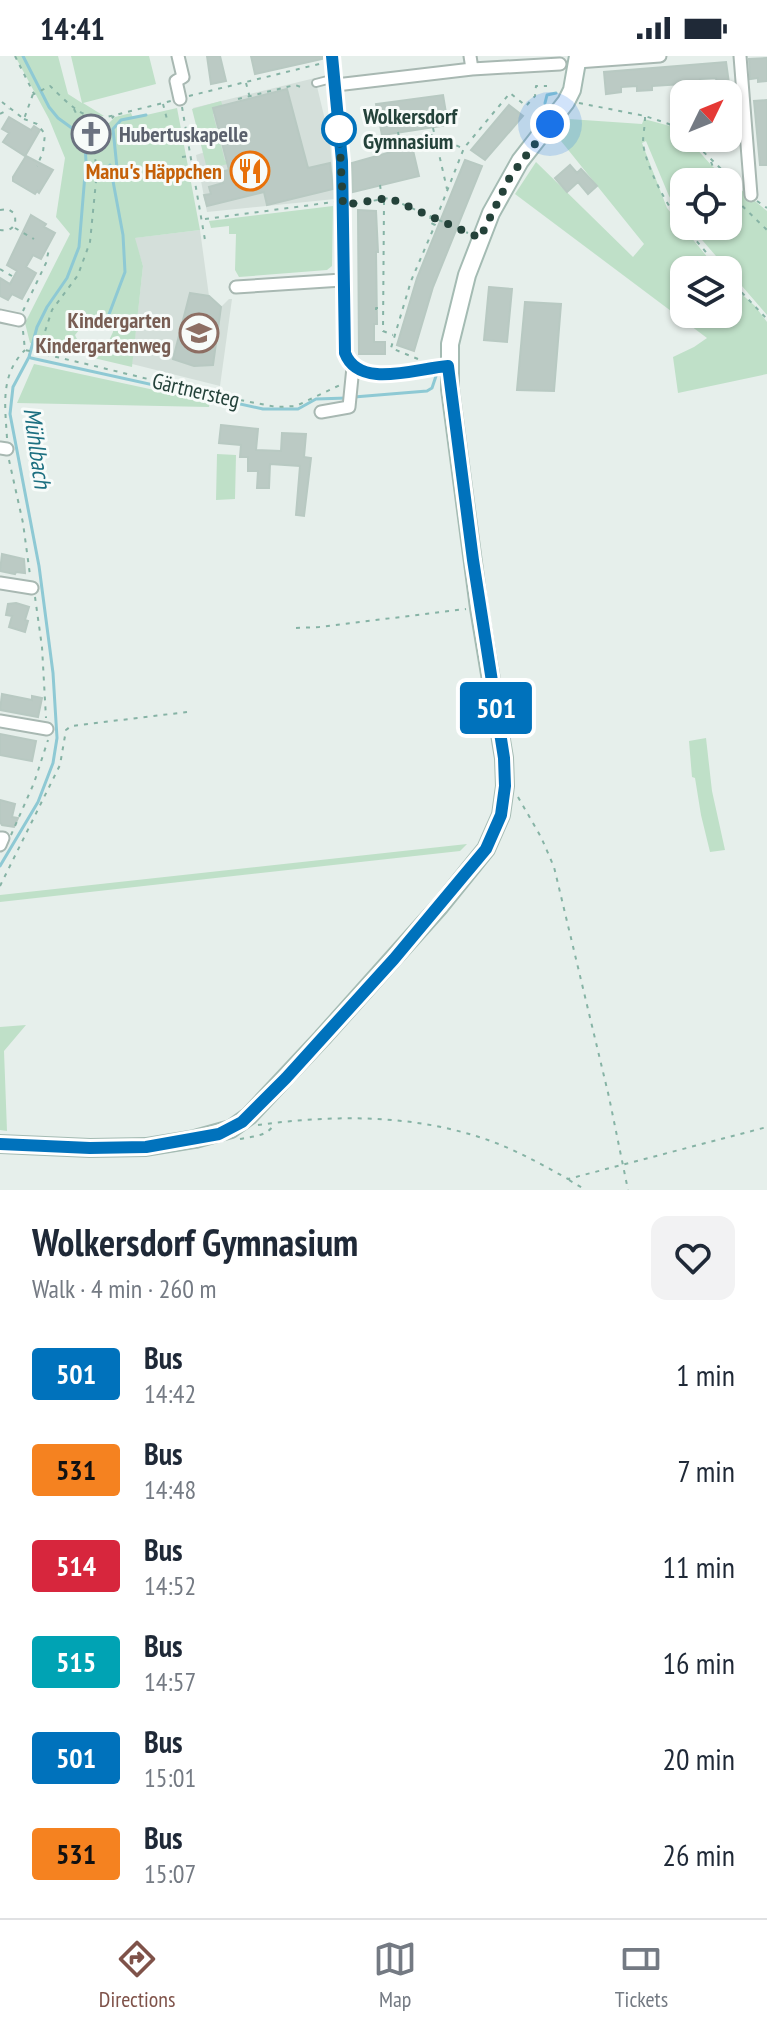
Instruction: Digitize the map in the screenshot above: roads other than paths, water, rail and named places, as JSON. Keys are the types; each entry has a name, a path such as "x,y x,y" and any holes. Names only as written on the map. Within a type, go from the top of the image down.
{"street":[{"path":"178,56 183,77 176,81 180,99"},
{"path":"470,56 472,69"},
{"path":"335,81 368,82 569,59 660,56"},
{"path":"740,56 751,195"},
{"path":"319,408 349,407 352,378 345,353 342,161 335,81 328,59"},
{"path":"0,1144 146,1147 219,1134 242,1122 322,1038 474,866 495,831 505,786 500,730 479,608 448,366 457,309 480,238 515,169 566,103 569,59"},
{"path":"236,287 342,280"},
{"path":"0,316 19,320"},
{"path":"352,378 448,366"},
{"path":"0,583 32,588"},
{"path":"0,721 47,729"},
{"path":"0,838 3,838 0,845"}],"lane":[{"path":"316,83 335,81"}],"waterway":[{"name":"Mühlbach","path":"0,866 38,802 53,763 57,738 53,673 39,566 10,414 13,387 29,357 37,327 67,278 79,247 86,162 85,144 80,134 49,107 23,56"},
{"path":"545,103 547,95 556,93"},
{"path":"113,174 117,168 113,129 121,120 146,115"},
{"path":"105,325 125,272 123,235 110,165"},
{"path":"31,358 263,409 298,409 316,399 347,398"},
{"path":"354,397 427,391 432,388 436,376"}],"place":[{"name":"Wolkersdorf Gymnasium","path":"339,129"},
{"name":"Hubertuskapelle","path":"91,134"},
{"name":"Manu's Häppchen","path":"250,171"},
{"name":"Kindergarten Kindergartenweg","path":"199,333"}]}
